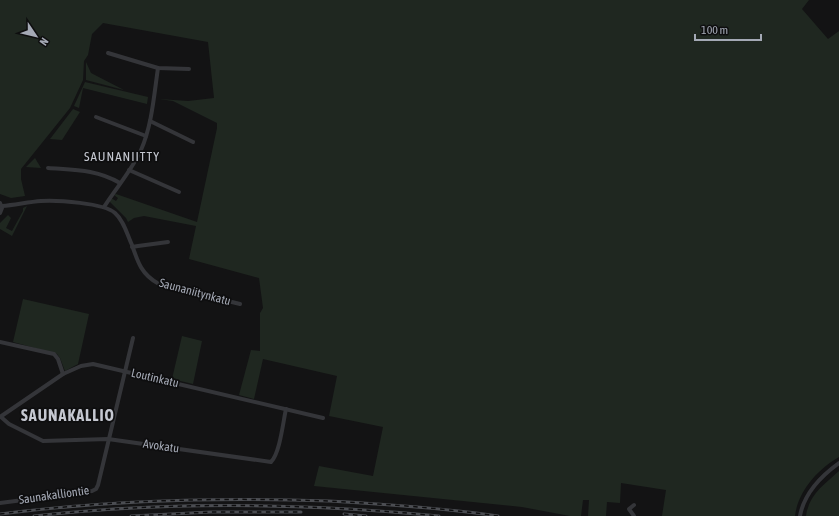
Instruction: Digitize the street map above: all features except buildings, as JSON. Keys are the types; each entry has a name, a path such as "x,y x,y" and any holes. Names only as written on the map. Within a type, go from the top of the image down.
{"street":[{"path":"108,53 158,68 189,69"},
{"path":"0,213 2,211 1,204 43,201 104,206 129,170 146,136 150,121 158,68"},
{"path":"96,117 146,136"},
{"path":"150,121 193,142"},
{"path":"48,168 88,170 106,176 120,183"},
{"path":"129,170 179,192"},
{"name":"Saunaniitynkatu","path":"104,206 115,212 122,220 141,269 149,278 159,284 240,304"},
{"path":"132,247 168,242"},
{"name":"Saunakalliontie","path":"0,503 92,491 96,489 98,486 133,338"},
{"path":"0,342 54,354 58,359 64,374"},
{"name":"Loutinkatu","path":"0,417 64,374 81,366 93,364 323,418"},
{"name":"Avokatu","path":"0,417 9,424 36,439 43,441 108,439 270,462 274,459 278,446 286,409"},
{"path":"800,516 806,497 816,483 839,463"},
{"path":"634,505 629,509 634,516"}],"shaded area":[{"path":"0,0 809,0 802,9 828,39 839,31 839,457 817,474 810,482 800,498 795,516 662,516 666,490 621,483 620,503 607,502 606,516 588,516 589,500 583,500 581,516 570,516 522,507 314,486 319,466 373,476 383,427 329,416 337,376 263,359 254,399 239,395 251,350 260,351 260,313 263,308 259,278 189,259 196,226 144,216 134,218 128,222 126,218 109,201 111,198 116,201 118,198 114,195 116,194 197,222 217,123 173,101 159,99 188,101 214,98 208,42 103,23 92,34 88,55 84,61 83,80 70,108 21,169 21,179 25,196 11,198 0,194"},
{"path":"86,62 91,73 124,90 86,80"},
{"path":"85,82 148,97 147,104 83,88 79,108 74,106"},
{"path":"73,109 80,112 62,140 50,139"},
{"path":"35,158 41,168 26,167"},
{"path":"27,206 12,236 0,229 0,223 8,215 11,218 6,228 12,231 23,211 23,208"},
{"path":"23,299 89,314 78,364 65,371 57,354 13,342"},
{"path":"182,336 202,341 193,384 172,379"},
{"path":"839,471 839,516 806,516 810,502 818,490"}],"railway":[{"path":"0,514 41,509 123,503 247,499 371,503 498,516"},
{"path":"34,516 85,511 186,506 287,506 338,508 439,516"},
{"path":"131,516 211,512 301,512"},
{"path":"344,514 366,516"}],"district":[{"name":"SAUNANIITTY","path":"122,156"},
{"name":"SAUNAKALLIO","path":"68,415"}]}
